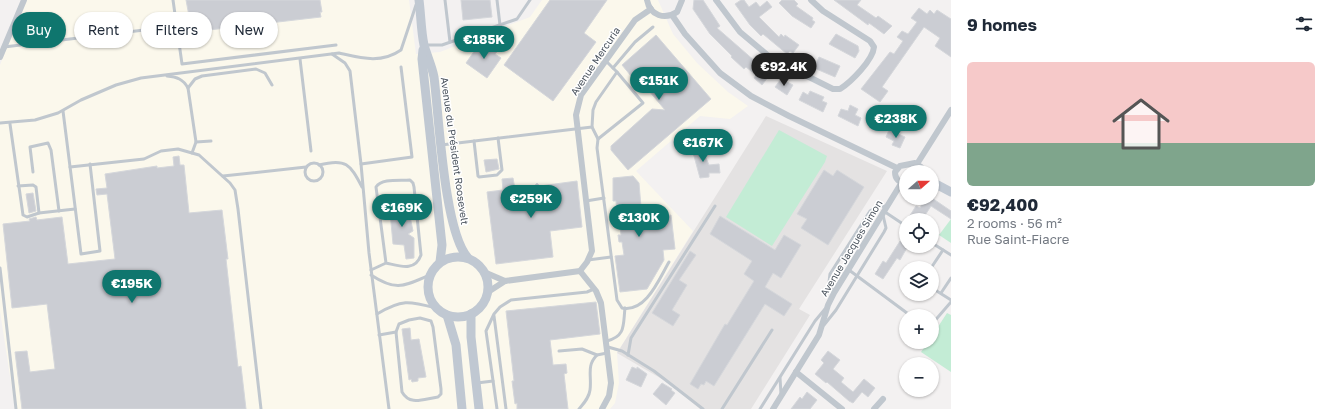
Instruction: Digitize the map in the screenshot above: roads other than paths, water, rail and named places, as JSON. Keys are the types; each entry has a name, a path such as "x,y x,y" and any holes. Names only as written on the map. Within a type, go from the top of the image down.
{"main road":[{"name":"Avenue du Président Roosevelt","path":"418,0 424,45 434,75 441,145 456,237 462,251 468,258"},
{"name":"Avenue du Président Roosevelt","path":"424,45 422,59 442,245 440,262"},
{"path":"939,186 951,192"},
{"path":"450,257 468,258 475,262 484,272 488,283 488,292 479,308 471,314 459,317 447,315 436,308 428,292 430,275 440,262 450,257"},
{"path":"471,314 471,337 479,409"},
{"path":"447,315 456,345 461,409"}],"street":[{"path":"0,57 24,0"},
{"path":"648,0 651,9 660,16 672,15 680,7 682,0"},
{"path":"716,0 740,32 772,58 826,86 840,89 847,84 873,54 874,47 870,42 823,11 811,0"},
{"name":"Avenue Mercuria","path":"580,271 588,260 592,251 576,115 581,95 636,20 651,9"},
{"path":"672,15 685,34 720,73 751,96 897,168 910,163 917,164 951,110"},
{"path":"897,168 896,176 899,178"},
{"name":"Avenue Jacques Simon","path":"773,409 823,326 828,305 834,293 899,190"},
{"path":"484,272 505,280 580,271 594,289 601,303 608,347 611,383 609,396 602,409"},
{"path":"488,292 505,280"},
{"path":"796,372 842,409"},
{"path":"874,409 883,399"}],"lane":[{"path":"173,0 175,12"},
{"path":"0,124 35,120 63,111 81,100 116,85 141,78 340,53 373,59 394,54 400,50 404,44 418,0"},
{"path":"445,0 450,42"},
{"path":"497,0 500,25"},
{"path":"424,45 442,45 517,19 530,0"},
{"path":"613,68 635,42 653,27"},
{"path":"4,47 141,30"},
{"path":"180,48 182,64 336,45"},
{"path":"332,54 345,63 350,71 361,164 371,275 389,409"},
{"path":"300,59 311,151"},
{"path":"598,139 643,104 606,61"},
{"path":"361,164 412,157 401,67"},
{"path":"188,88 195,79 202,76 256,69 264,73 272,85"},
{"path":"617,72 592,110 592,127 598,139 597,148 617,300 622,308 636,307 644,300 652,291 669,262"},
{"path":"163,75 178,78 184,82 188,88 196,142 192,153"},
{"path":"63,111 81,254 100,251 90,164"},
{"path":"10,124 23,215 26,217 39,213 75,209"},
{"path":"441,145 592,127"},
{"path":"474,141 478,176 491,176 497,175 502,170 498,138"},
{"path":"196,142 211,140"},
{"path":"33,172 30,147 48,143 51,150 58,210"},
{"path":"70,166 144,159 161,151 178,149 199,156 223,176 235,190 261,409"},
{"path":"223,176 306,167 312,164 319,165 334,161 343,162 353,170 363,189"},
{"path":"306,167 306,177 315,181 322,174 319,165"},
{"path":"371,270 386,262 405,268 415,265 420,256 413,182 410,180 384,181 376,187 386,262"},
{"path":"18,186 33,185 36,187 39,213"},
{"path":"586,201 604,198"},
{"path":"628,355 631,338 715,206"},
{"path":"834,293 829,282 830,274 870,211 876,207 885,211 899,221"},
{"path":"823,326 836,310 884,232 886,228 885,211"},
{"path":"939,247 951,255"},
{"path":"936,261 943,250"},
{"path":"588,260 611,257"},
{"path":"0,268 16,409"},
{"path":"849,270 902,309"},
{"path":"371,275 384,283 397,286 410,283 430,275"},
{"path":"939,316 951,301 941,294 951,278"},
{"path":"496,409 486,331 494,314 500,307 511,300 587,292 594,289"},
{"path":"376,314 393,304 412,302 436,308"},
{"path":"760,409 815,321 828,305"},
{"path":"579,409 589,394 589,371 592,360 608,347 622,331 625,308"},
{"path":"494,314 506,409"},
{"path":"420,318 431,321 441,390 441,394 438,397 411,401 406,399 402,392 396,332 399,324 409,320 420,318"},
{"path":"722,409 772,330"},
{"path":"379,335 396,332"},
{"path":"608,347 622,351 654,370 703,409"},
{"path":"559,351 582,349 597,355"},
{"path":"780,378 781,396"},
{"path":"477,384 493,381"}]}
